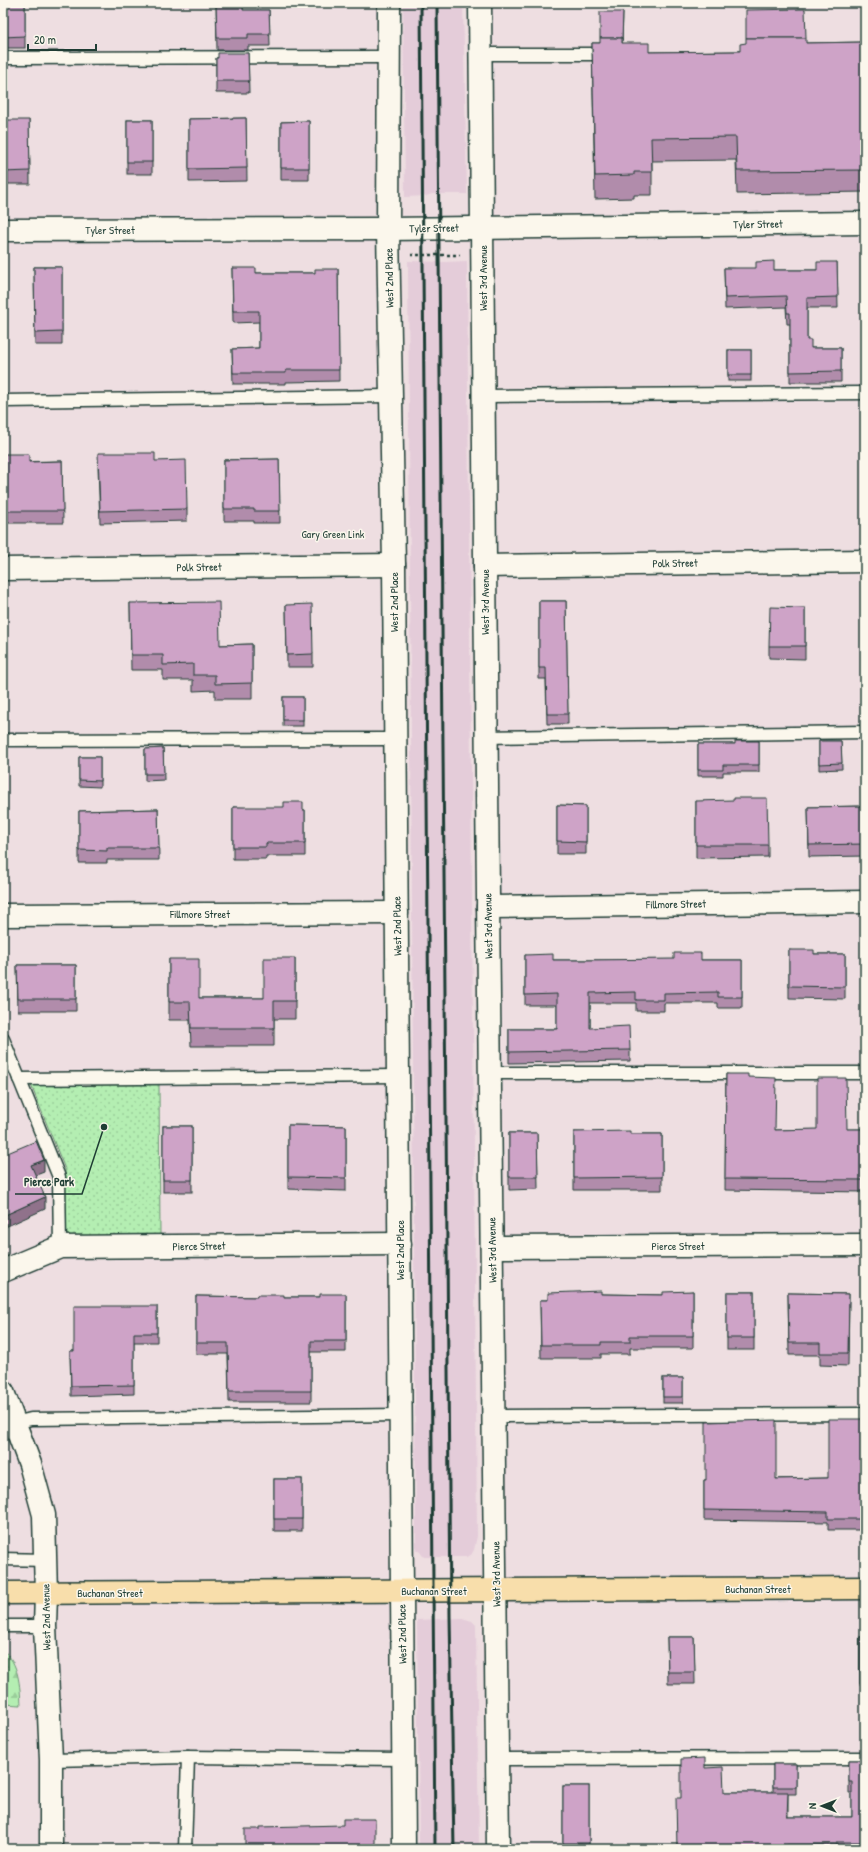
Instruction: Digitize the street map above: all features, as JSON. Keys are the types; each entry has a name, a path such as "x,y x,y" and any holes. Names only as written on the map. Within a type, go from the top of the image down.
{"main road":[{"name":"Buchanan Street","path":"12,1593 865,1588"}],"street":[{"name":"West 2nd Place","path":"389,3 388,256 396,739 404,1849"},
{"name":"West 3rd Avenue","path":"480,3 483,227 485,737 495,1416 498,1849"},
{"name":"Tyler Street","path":"3,230 388,229 865,223"},
{"name":"Polk Street","path":"485,566 865,561"},
{"name":"Polk Street","path":"3,569 394,565"},
{"name":"Fillmore Street","path":"488,907 865,902"},
{"name":"Fillmore Street","path":"3,915 397,912"},
{"name":"Pierce Street","path":"3,1271 60,1247 400,1244"},
{"name":"Pierce Street","path":"492,1247 865,1245"},
{"name":"West 2nd Avenue","path":"3,1392 30,1464 44,1515 51,1760 51,1849"}],"lane":[{"path":"480,54 622,54"},
{"path":"3,58 389,57"},
{"path":"484,396 865,393"},
{"path":"3,401 391,396"},
{"path":"485,737 865,732"},
{"path":"3,740 396,739"},
{"path":"3,1038 59,1177 60,1247"},
{"path":"490,1073 865,1073"},
{"path":"19,1079 399,1076"},
{"path":"495,1416 865,1414"},
{"path":"15,1423 31,1419 401,1415"},
{"path":"3,1559 46,1560"},
{"path":"3,1626 46,1626"},
{"path":"51,1760 188,1757 403,1759"},
{"path":"185,1849 188,1757"},
{"path":"497,1759 865,1758"}],"path":[{"path":"388,256 483,255"}],"shaded area":[{"path":"403,3 463,3 467,194 432,194 426,196 405,197"},
{"path":"408,261 467,261 477,1536 474,1550 471,1555 466,1557 424,1557 419,1551 416,1551"},
{"path":"462,1618 472,1621 476,1625 479,1849 419,1849 417,1620"}],"green space":[{"path":"159,1084 160,1236 65,1236 65,1169 31,1085"},
{"path":"3,1650 12,1661 18,1675 21,1705 3,1704"}],"building":[{"path":"3,3 25,3 25,36 3,37"},
{"path":"216,3 243,3 243,10 269,10 270,34 248,34 248,38 217,38"},
{"path":"805,9 806,38 746,38 746,10"},
{"path":"600,12 623,12 622,40 622,38 600,38"},
{"path":"600,38 622,38 622,43 649,43 649,52 740,51 740,44 746,43 746,38 806,38 806,43 865,42 865,170 737,171 736,137 651,138 652,172 634,172 634,175 595,176 592,43 600,43"},
{"path":"218,53 248,53 249,81 216,81 216,58 218,58"},
{"path":"246,118 247,168 189,169 189,119"},
{"path":"3,120 29,120 30,171 3,172"},
{"path":"127,120 152,120 152,162 127,162"},
{"path":"309,121 309,168 281,168 281,122"},
{"path":"774,261 774,270 817,270 817,262 837,262 838,297 807,298 807,340 811,340 811,348 841,348 841,371 790,372 790,313 787,313 786,296 725,298 724,268 756,268 756,262"},
{"path":"34,267 62,267 62,332 35,333"},
{"path":"232,268 256,268 256,273 315,273 315,269 338,269 339,370 286,370 286,373 233,373 232,349 259,348 259,311 233,311"},
{"path":"728,350 751,350 751,375 728,375"},
{"path":"98,453 155,453 155,461 186,460 187,509 100,511"},
{"path":"5,454 29,454 29,462 62,461 63,511 6,511 6,505 3,505 3,462 5,462"},
{"path":"279,459 280,511 224,509 224,460"},
{"path":"539,601 566,601 568,714 547,714 546,668 539,668"},
{"path":"219,602 220,645 252,644 252,683 215,684 215,675 193,675 193,664 163,665 163,655 131,655 130,603"},
{"path":"312,604 313,654 287,655 286,605"},
{"path":"770,607 805,608 805,646 769,646"},
{"path":"283,697 303,697 303,720 283,720"},
{"path":"735,741 759,741 759,765 723,765 723,770 698,770 698,744 735,744"},
{"path":"819,741 841,741 842,763 819,764"},
{"path":"163,748 164,774 145,774 145,749"},
{"path":"79,757 100,757 100,781 79,780"},
{"path":"734,798 767,798 768,845 696,845 696,801 734,800"},
{"path":"284,802 303,802 303,810 305,810 305,843 266,843 266,847 233,847 233,807 284,807"},
{"path":"557,805 586,806 586,842 557,841"},
{"path":"865,806 865,844 809,845 808,807"},
{"path":"158,809 159,848 107,848 107,851 79,850 79,811"},
{"path":"789,950 814,950 814,954 845,954 845,987 789,986"},
{"path":"674,953 701,953 701,960 742,960 742,997 718,997 718,992 664,993 664,1000 636,1000 636,992 590,993 590,1028 629,1026 630,1050 509,1052 509,1029 557,1029 557,994 525,995 525,955 553,954 553,960 674,959"},
{"path":"264,958 295,958 295,1001 274,1001 274,1028 191,1028 190,1002 169,1002 169,959 199,959 199,998 264,998"},
{"path":"17,965 76,965 76,999 18,999"},
{"path":"726,1074 748,1074 748,1077 776,1078 775,1130 817,1129 817,1078 846,1078 847,1129 865,1129 865,1180 725,1179"},
{"path":"288,1125 346,1126 346,1178 288,1177"},
{"path":"163,1126 192,1126 192,1180 163,1180"},
{"path":"630,1131 630,1134 662,1134 662,1177 574,1178 574,1132"},
{"path":"509,1133 537,1133 538,1177 509,1177"},
{"path":"36,1141 44,1160 31,1165 45,1197 3,1216 3,1155"},
{"path":"601,1291 601,1294 663,1295 663,1292 693,1291 693,1336 630,1336 630,1342 601,1342 601,1345 541,1345 540,1300 548,1300 548,1293"},
{"path":"727,1292 754,1292 754,1338 727,1338"},
{"path":"788,1293 849,1294 848,1353 820,1353 820,1343 789,1343"},
{"path":"320,1294 346,1294 346,1341 311,1341 311,1391 229,1391 228,1343 196,1343 196,1296 257,1297 257,1295 284,1295 284,1297 320,1297"},
{"path":"74,1306 157,1306 157,1333 134,1333 134,1385 71,1386 70,1351 74,1351"},
{"path":"663,1378 683,1378 683,1397 663,1397"},
{"path":"828,1419 865,1419 865,1519 828,1519 828,1512 704,1510 704,1480 706,1480 706,1422 776,1420 776,1479 828,1478"},
{"path":"274,1479 302,1479 302,1519 274,1519"},
{"path":"667,1637 694,1637 695,1672 668,1672"},
{"path":"860,1637 865,1637 865,1671 860,1671"},
{"path":"705,1758 705,1768 723,1767 724,1792 788,1792 787,1817 852,1817 852,1782 849,1782 849,1760 865,1760 865,1842 837,1842 837,1845 787,1845 787,1849 677,1849 676,1798 681,1798 681,1759"},
{"path":"773,1764 796,1764 796,1787 773,1787"},
{"path":"563,1786 589,1786 589,1843 563,1843"},
{"path":"343,1819 375,1819 375,1849 245,1849 245,1829 260,1829 260,1827 343,1825"}],"railway":[{"path":"421,3 435,1849"},
{"path":"437,3 450,1616 454,1849"}],"place":[{"name":"Pierce Park","path":"104,1127"}]}
